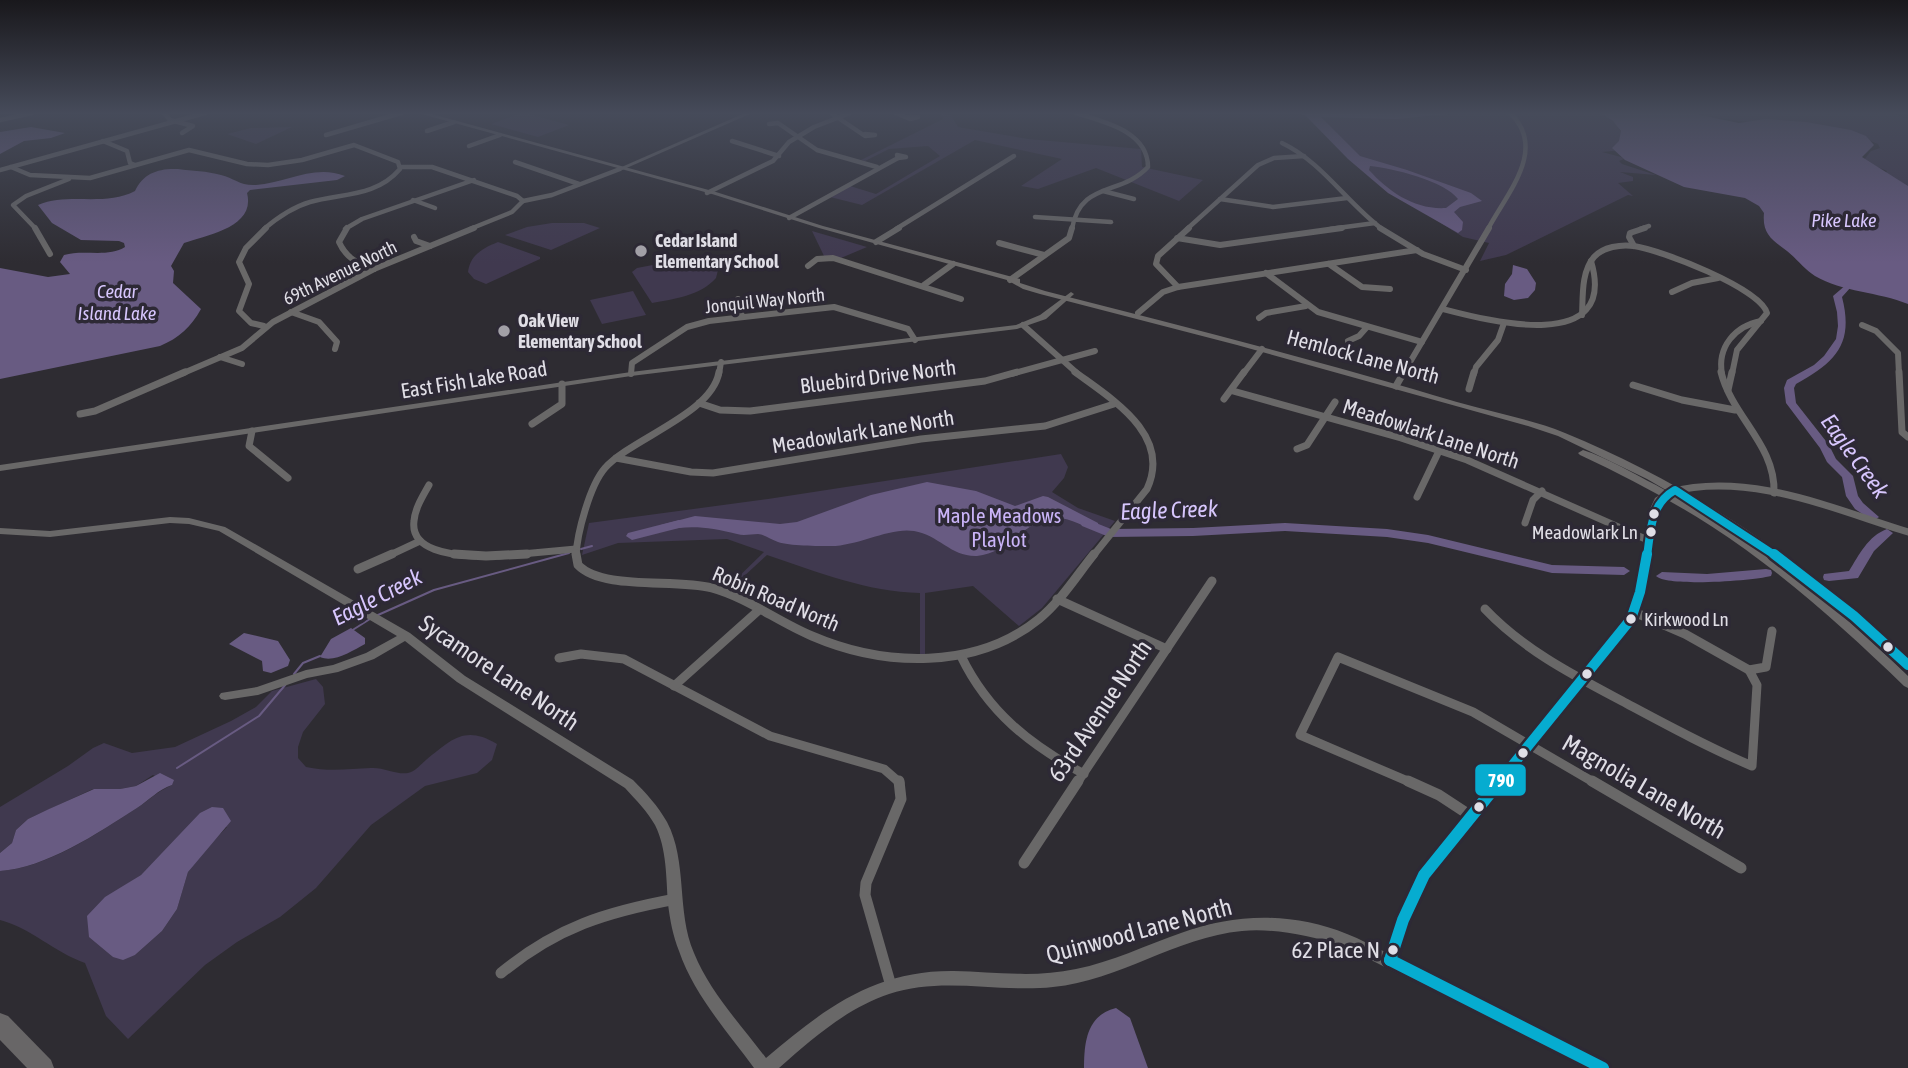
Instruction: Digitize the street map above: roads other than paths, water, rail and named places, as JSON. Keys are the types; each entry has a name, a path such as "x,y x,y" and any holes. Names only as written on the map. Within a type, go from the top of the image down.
{"highway":[{"path":"0,1024 43,1068"}],"main road":[{"name":"Hemlock Lane North","path":"598,163 1010,281 1024,281 1188,332 1198,332 1262,349 1518,423 1530,424 1575,442 1670,492"},
{"name":"Hemlock Lane North","path":"1068,296 1192,327 1198,332"},
{"path":"1670,492 1745,531 1799,570 1843,604 1908,665"},
{"path":"1670,492 1785,571 1846,622 1908,683"}],"street":[{"path":"0,170 26,163"},
{"path":"130,163 135,165"},
{"path":"11,167 30,175 95,177 143,163"},
{"path":"242,163 264,165 280,163"},
{"path":"396,163 401,167 428,166 474,180 517,196 523,201"},
{"path":"517,163 531,170 579,184"},
{"path":"620,169 634,163"},
{"path":"707,193 769,163"},
{"path":"862,163 877,167"},
{"path":"789,218 887,163"},
{"path":"876,242 1003,163"},
{"path":"1010,281 1069,238 1079,205 1102,191 1142,175 1148,163"},
{"path":"1178,287 1155,261 1261,163"},
{"path":"1311,163 1376,223 1436,261 1466,270"},
{"path":"1396,386 1466,270 1522,163"},
{"path":"264,326 251,323 239,311 249,284 239,267 240,257 264,228 299,206 368,190 395,176 401,167"},
{"name":"69th Avenue North","path":"80,414 95,411 253,342 264,326 374,269 512,212 523,201 547,196 620,169"},
{"path":"50,254 33,225 13,205 23,197 72,177"},
{"path":"374,269 354,262 342,250 339,242 343,232 355,222 474,180"},
{"path":"1102,191 1133,199"},
{"path":"1220,199 1273,207 1347,198"},
{"path":"412,200 435,208"},
{"path":"290,204 299,206"},
{"path":"1035,217 1111,222"},
{"path":"1177,238 1204,244 1227,245 1376,223"},
{"path":"1634,246 1629,237 1630,233 1649,226"},
{"path":"414,237 416,241 430,246"},
{"path":"999,243 1044,255"},
{"path":"1582,315 1581,281 1585,269 1594,255 1612,247 1634,246 1670,254 1718,278 1764,303 1768,313 1737,350 1728,390"},
{"path":"1138,313 1163,292 1178,287 1417,250"},
{"path":"808,266 817,259 833,258 961,299"},
{"path":"1443,309 1504,323 1555,325 1588,311 1592,303 1594,274 1591,261"},
{"path":"924,285 953,264"},
{"path":"1329,264 1362,287 1390,289"},
{"path":"1266,273 1306,306 1328,316 1422,342"},
{"path":"1672,292 1692,283 1718,278"},
{"name":"East Fish Lake Road","path":"0,468 631,374 1023,325 1043,317 1068,296"},
{"path":"738,299 741,317"},
{"path":"1259,318 1266,313 1306,306"},
{"name":"Jonquil Way North","path":"631,374 635,358 687,327 701,322 741,317 840,308 908,329 915,340"},
{"path":"291,312 325,325 337,342 335,349"},
{"path":"1761,321 1741,327 1723,348 1720,359 1721,373 1735,410 1767,455 1775,481 1774,494"},
{"path":"1469,388 1476,367 1498,340 1504,323"},
{"name":"Robin Road North","path":"576,549 578,565 589,574 702,586 724,592 815,637 864,652 919,659 961,656 1009,639 1041,618 1147,489 1153,476 1153,454 1145,434 1023,325"},
{"path":"1863,325 1876,331 1896,350 1899,360 1902,432 1908,438"},
{"path":"1348,341 1360,336 1367,327"},
{"path":"1224,399 1233,391 1230,388 1262,349"},
{"path":"1896,350 1908,352"},
{"name":"Bluebird Drive North","path":"699,403 720,410 750,411 985,381 1095,351"},
{"path":"220,357 242,364"},
{"path":"429,485 414,519 413,528 419,541 431,549 456,556 576,549 593,489 603,470 616,458 699,403 719,381 721,362"},
{"path":"532,424 562,404 562,384"},
{"path":"1633,385 1682,400 1735,410"},
{"name":"Meadowlark Lane North","path":"1233,391 1498,471 1609,527 1650,541"},
{"path":"1297,449 1307,445 1335,402"},
{"name":"Meadowlark Lane North","path":"616,458 691,471 713,472 835,456 921,439 1045,426 1114,404"},
{"path":"252,432 248,446 288,478"},
{"path":"1417,497 1439,451"},
{"path":"1390,960 1403,920 1424,875 1634,612 1656,504 1670,492 1695,485 1746,486 1908,532"},
{"path":"1525,523 1533,500 1542,491"},
{"name":"Sycamore Lane North","path":"0,531 50,534 170,520 207,524 234,535 406,636 461,679 616,775 638,792 665,830 672,858 682,938 695,972 766,1068"},
{"path":"358,569 419,541"},
{"name":"63rd Avenue North","path":"1024,863 1212,581"},
{"path":"1057,599 1167,649"},
{"path":"1485,609 1526,648 1690,738 1752,766 1757,685 1749,670 1706,645 1634,612"},
{"path":"674,686 759,610"},
{"path":"1749,670 1766,667 1772,631"},
{"path":"225,696 258,691 306,674 334,669 370,656 406,636"},
{"path":"559,658 581,654 616,657 638,665 770,736 884,769 897,777 902,787 901,799 870,869 865,895 891,986"},
{"path":"961,656 986,702 1002,719 1042,752 1083,774"},
{"name":"Magnolia Lane North","path":"1471,816 1439,795 1300,735 1338,657 1473,712 1741,868"},
{"path":"501,973 541,941 576,923 629,907 676,899"},
{"name":"Quinwood Lane North","path":"766,1068 843,1008 891,986 944,977 1035,981 1068,978 1114,965 1219,928 1241,925 1282,925 1310,929 1344,939 1603,1068"}],"water":[{"path":"1353,163 1383,163 1471,193 1482,201 1460,207 1454,212 1463,222 1462,230 1458,233 1388,193","holes":["1370,166 1430,181 1451,192 1458,199 1446,208 1413,203 1385,186 1369,170"]},
{"name":"Pike Lake","path":"1631,163 1871,163 1908,186 1908,304 1837,285 1815,276 1773,240 1766,231 1764,213 1759,206 1745,198 1684,187"},
{"name":"Cedar Island Lake","path":"164,169 226,176 250,185 267,184 311,173 345,176 337,180 250,190 247,193 248,205 237,222 216,233 184,243 171,266 174,271 173,283 201,309 179,336 160,346 0,379 0,268 48,277 70,274 60,262 64,255 111,252 125,247 124,243 119,241 81,240 52,223 38,205 50,201 123,196 135,191 142,180 152,173"},
{"path":"1513,265 1527,269 1536,283 1535,290 1528,298 1514,300 1504,296 1505,284 1512,274"},
{"path":"927,482 976,491 1015,506 1043,496 1048,497 1098,523 1099,529 1059,518 1043,520 997,550 977,556 952,550 923,533 905,530 841,545 811,546 783,543 764,535 740,535 709,528 664,530 661,525 695,516 780,524 797,522 871,495"},
{"path":"351,628 365,638 365,644 337,657 320,657 331,639"},
{"path":"244,633 278,641 290,660 288,666 271,673 263,671 262,661 229,644"},
{"path":"160,773 174,780 172,785 106,828 53,856 0,871 0,853 12,843 16,830 28,819 94,789 136,786"},
{"path":"212,807 223,808 231,821 188,872 177,909 162,931 135,955 123,960 113,957 89,937 87,916 105,897 141,875 200,813"},
{"path":"1116,1008 1130,1018 1148,1068 1084,1068 1086,1039 1093,1023 1106,1012"}],"waterway":[{"name":"Eagle Creek","path":"1847,287 1837,296 1842,326 1835,349 1818,367 1791,382 1789,388 1791,403 1825,447 1831,460 1847,476 1852,496 1859,506 1873,517"},
{"name":"Eagle Creek","path":"1086,523 1109,533 1285,527 1387,533 1428,539 1552,569 1624,571"},
{"name":"Eagle Creek","path":"632,536 679,524"},
{"name":"Eagle Creek","path":"1829,577 1853,575 1869,548 1887,533"},
{"name":"Eagle Creek","path":"581,549 592,546"},
{"name":"Eagle Creek","path":"378,615 434,590 569,553"},
{"name":"Eagle Creek","path":"1662,576 1707,578 1766,573"},
{"name":"Eagle Creek","path":"351,631 370,619"},
{"name":"Eagle Creek","path":"294,674 303,663 320,656"},
{"name":"Eagle Creek","path":"177,768 259,716 286,684"}],"place":[{"name":"Cedar Island Elementary School","path":"641,251"},
{"name":"Oak View Elementary School","path":"504,331"},
{"name":"Meadowlark Ln","path":"1651,532"},
{"name":"Kirkwood Ln","path":"1631,619"},
{"name":"62 Place N","path":"1393,950"}],"park label":[{"name":"Maple Meadows Playlot","path":"999,528"}]}
